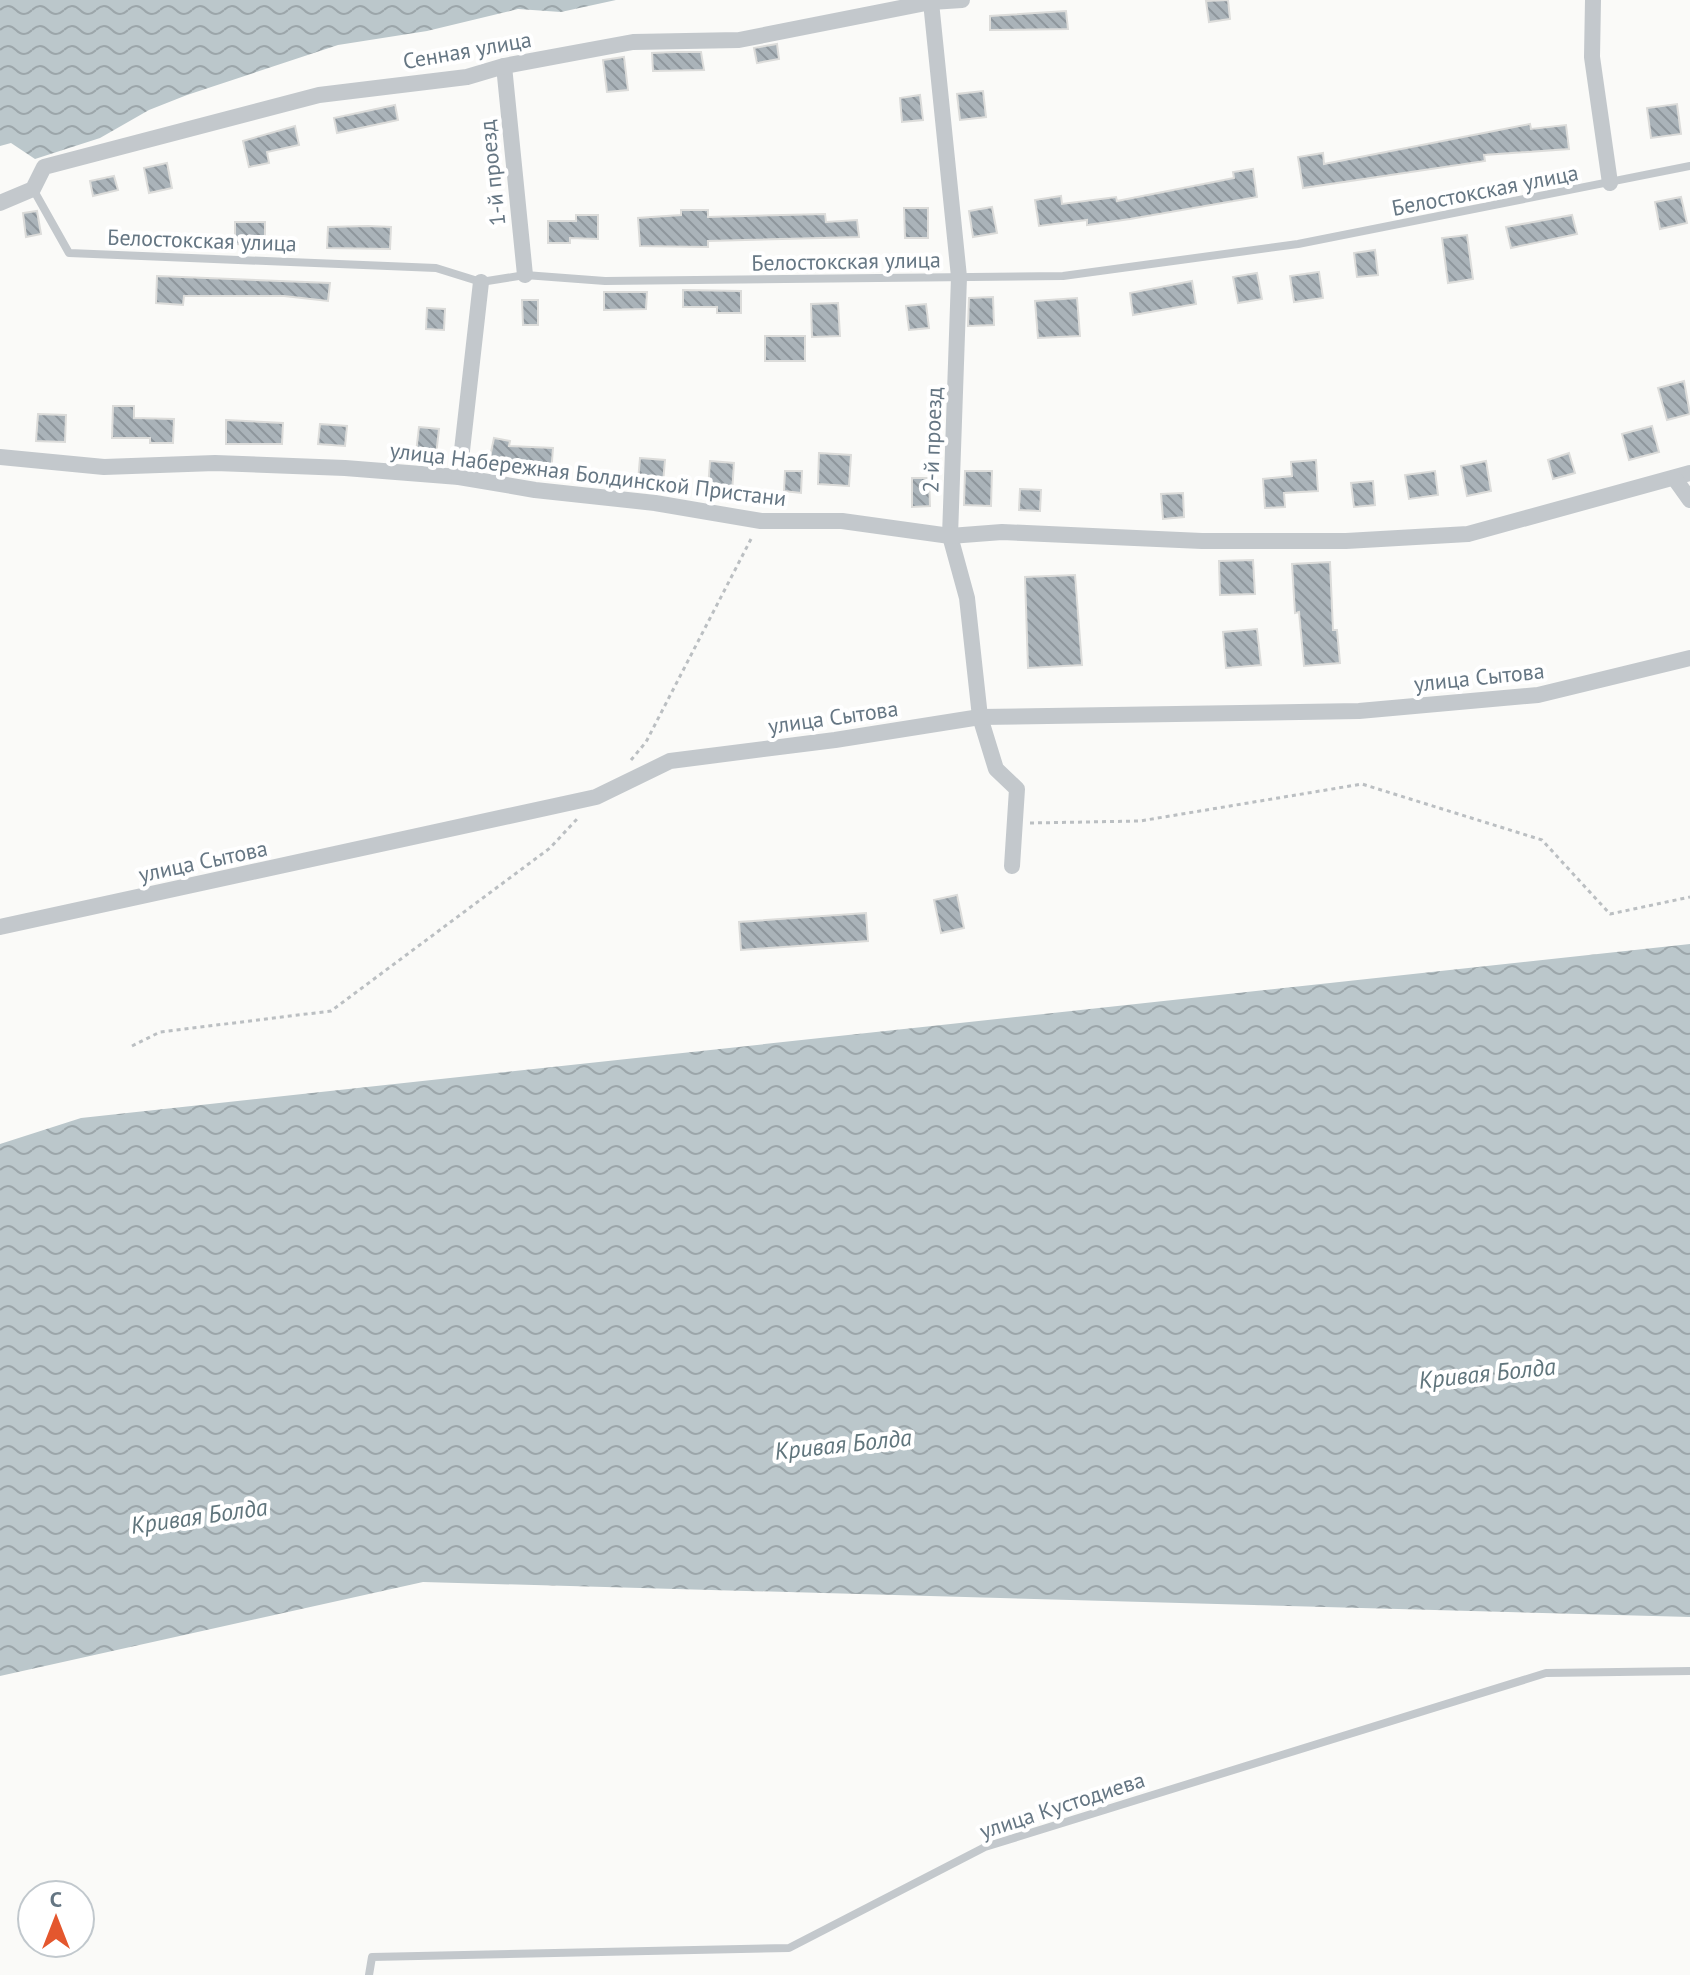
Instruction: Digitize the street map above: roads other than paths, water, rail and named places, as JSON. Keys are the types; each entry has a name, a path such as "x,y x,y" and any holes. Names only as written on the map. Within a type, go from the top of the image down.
{"street":[{"name":"Сенная улица","path":"0,203 33,189 44,167 319,95 467,77 504,66 633,42 739,40 873,7 962,0"},
{"path":"1593,0 1592,57 1610,183"},
{"name":"2-й проезд","path":"931,2 959,277 950,536 967,598 980,717 996,769 1017,789 1012,866"},
{"name":"1-й проезд","path":"504,66 525,275"},
{"path":"459,477 481,282"},
{"name":"улица Набережная Болдинской Пристани","path":"0,457 104,467 215,463 459,477 535,490 655,503 761,521 842,521 950,536 1002,532 1202,541 1346,541 1468,534 1682,476"},
{"path":"1682,476 1690,500"},
{"name":"улица Сытова","path":"0,927 596,797 670,761 980,717 1374,710 1538,695 1690,658"}],"lane":[{"name":"Белостокская улица","path":"33,189 69,253 436,268 481,282 525,275 605,281 847,281 1063,276 1298,244 1690,166"},
{"name":"улица Кустодиева","path":"369,1975 372,1957 789,1948 985,1847 1546,1673 1690,1671"}],"water":[{"path":"0,0 616,0 561,12 518,9 427,31 338,45 187,95 149,110 100,138 35,159 11,143 0,146"},
{"name":"Кривая Болда","path":"1690,944 1690,1617 423,1582 0,1676 0,1144 81,1118"}]}
